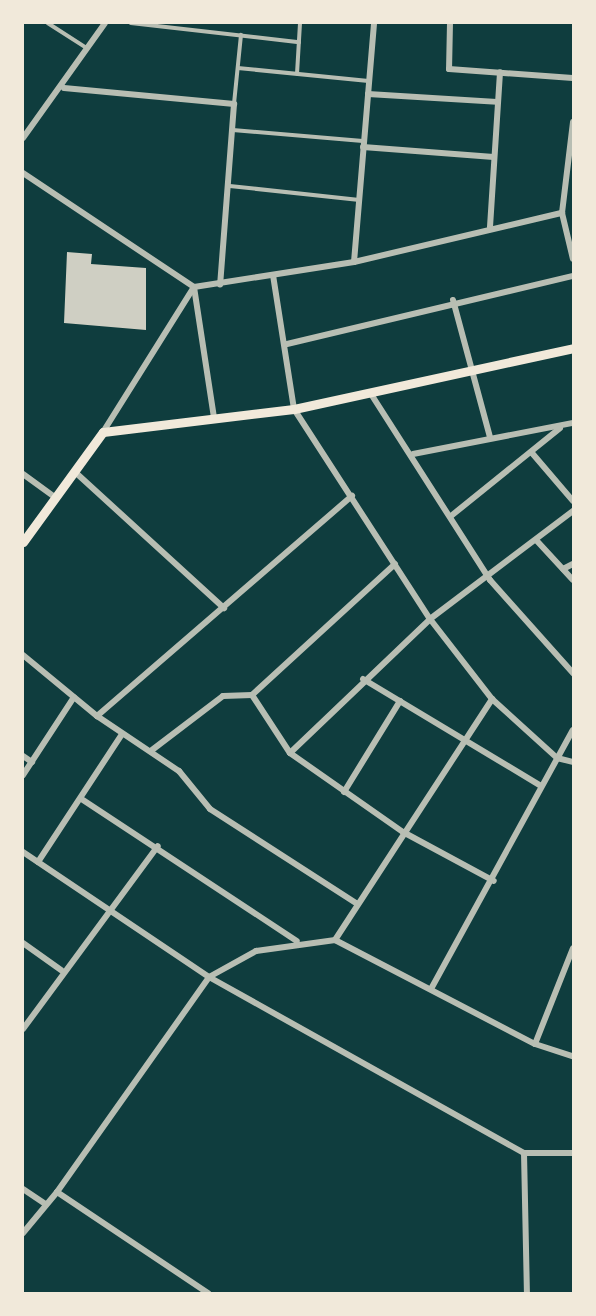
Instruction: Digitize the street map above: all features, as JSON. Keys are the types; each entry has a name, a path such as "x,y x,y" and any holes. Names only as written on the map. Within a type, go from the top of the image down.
{"main road":[{"path":"23,541 103,432 293,409 573,348"}],"street":[{"path":"23,138 64,88 105,23"},
{"path":"354,262 374,23"},
{"path":"450,23 446,67 573,78"},
{"path":"491,227 500,72"},
{"path":"64,88 234,104 230,186 220,284"},
{"path":"368,94 498,102"},
{"path":"573,127 562,213 573,258"},
{"path":"363,144 494,158"},
{"path":"23,173 194,287 354,262 491,227 562,213"},
{"path":"564,199 573,200"},
{"path":"273,275 287,344 293,409 430,619 492,699 557,758 573,762"},
{"path":"287,344 453,300 573,276"},
{"path":"194,287 214,417"},
{"path":"103,432 194,287"},
{"path":"453,300 490,437"},
{"path":"371,394 413,454 490,580 573,673"},
{"path":"413,454 573,423"},
{"path":"451,516 562,427"},
{"path":"532,453 573,501"},
{"path":"75,472 224,608"},
{"path":"23,474 56,498"},
{"path":"97,716 352,496"},
{"path":"290,753 363,679 430,619 490,580 573,511"},
{"path":"537,541 573,580"},
{"path":"152,750 223,696 252,695 395,564"},
{"path":"563,569 573,564"},
{"path":"23,655 97,716 122,734 152,750 210,809 356,903"},
{"path":"363,679 541,786"},
{"path":"252,695 290,753 403,832 494,881"},
{"path":"23,775 74,698"},
{"path":"335,940 356,903 492,699"},
{"path":"344,792 400,701"},
{"path":"431,989 494,881 541,786 573,730"},
{"path":"38,862 83,800 122,734"},
{"path":"23,756 33,762"},
{"path":"83,800 158,846 297,941"},
{"path":"23,1027 61,970 158,846"},
{"path":"23,852 209,977 524,1153 573,1153"},
{"path":"23,1233 45,1203 57,1192 209,977 233,959 297,941 335,940 535,1044 573,1056"},
{"path":"23,943 61,970"},
{"path":"535,1044 573,948"},
{"path":"524,1153 527,1293"},
{"path":"23,1189 45,1203"},
{"path":"57,1192 208,1293"}],"lane":[{"path":"48,23 89,49"},
{"path":"131,23 299,42"},
{"path":"297,74 300,23"},
{"path":"234,104 241,35"},
{"path":"238,68 369,81"},
{"path":"233,130 363,144"},
{"path":"230,186 359,200"}],"building":[{"path":"67,252 92,254 91,264 146,268 146,330 64,323"}]}
